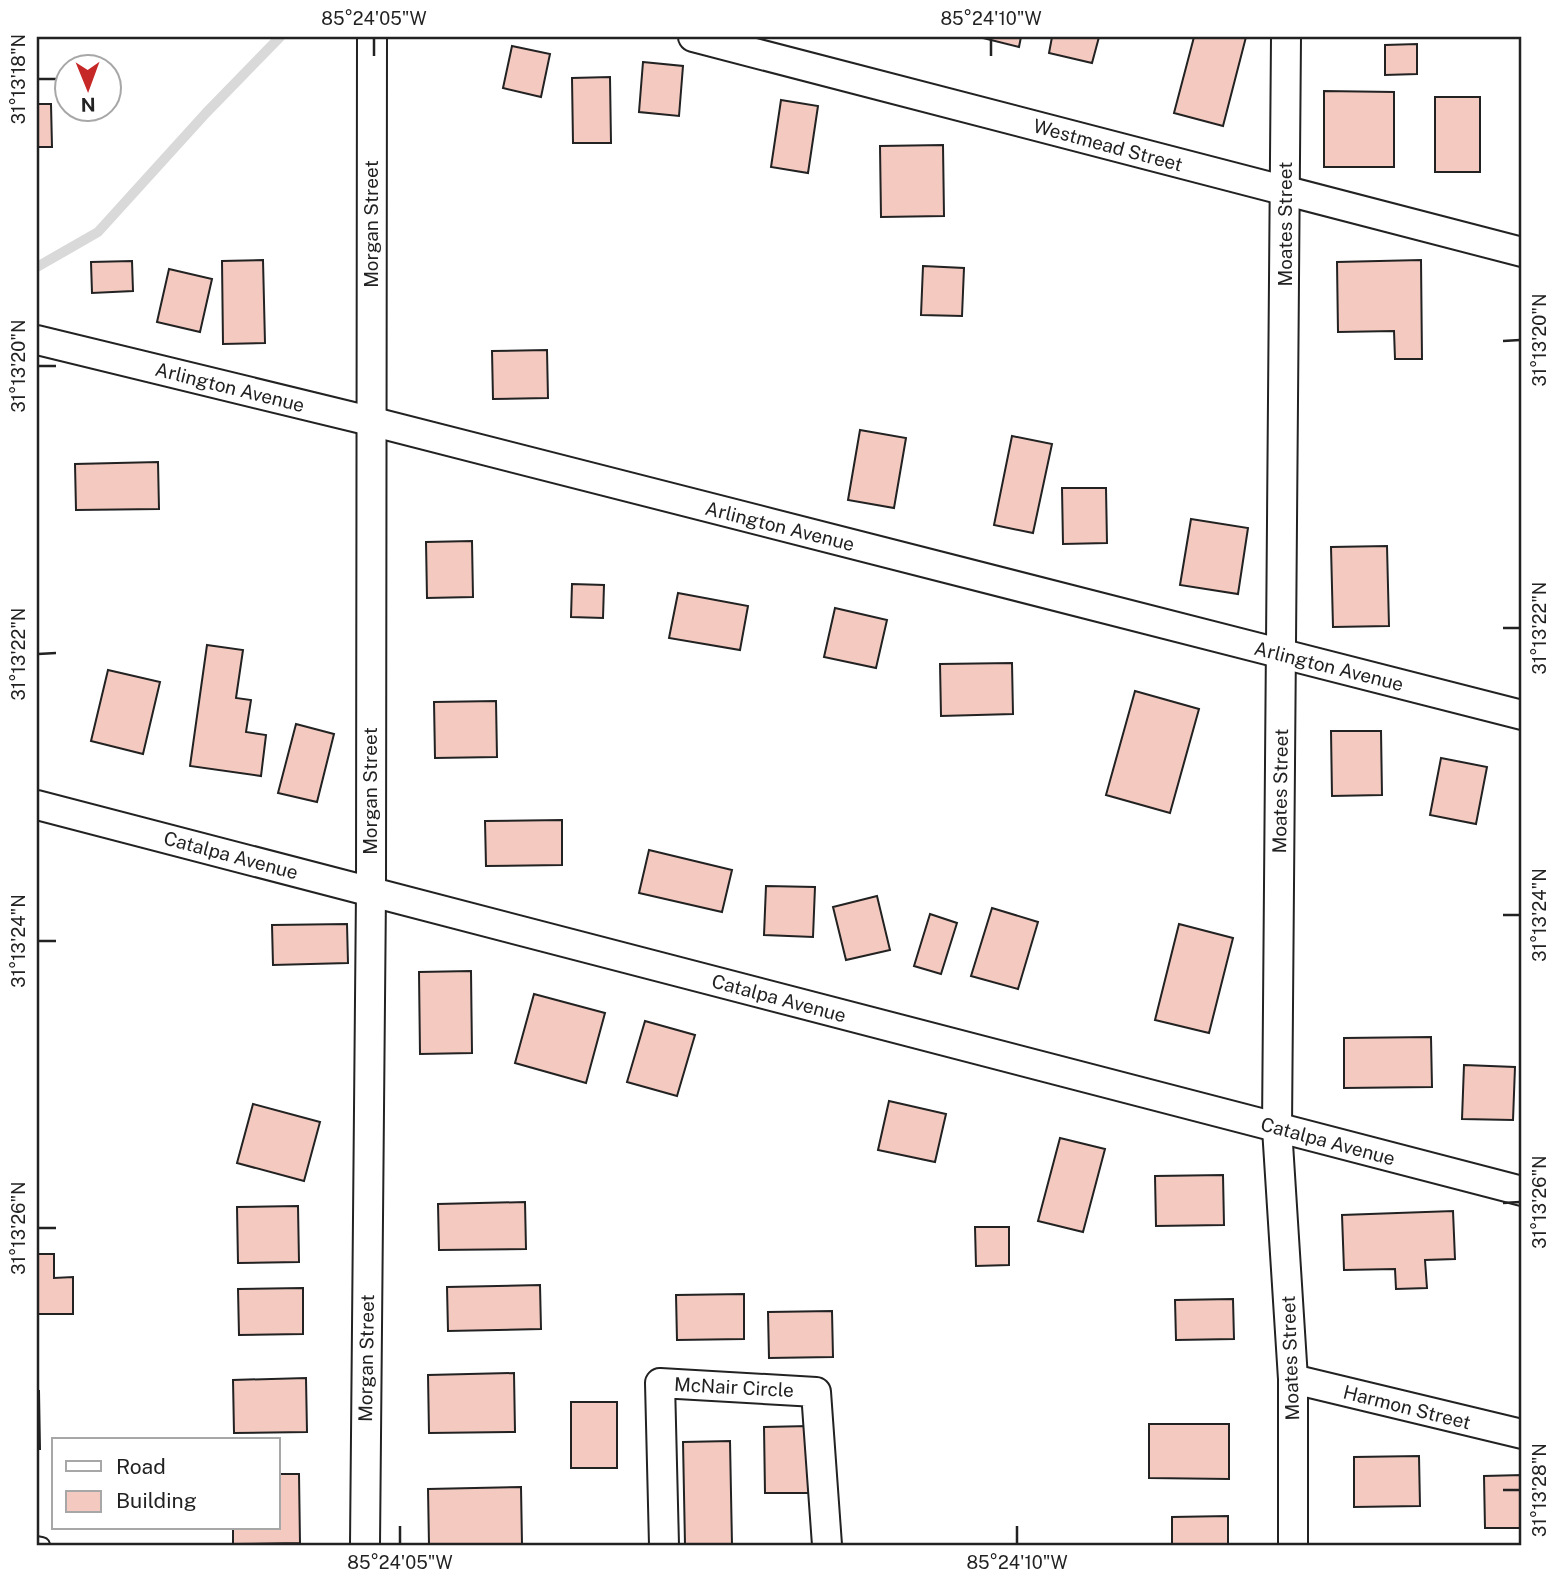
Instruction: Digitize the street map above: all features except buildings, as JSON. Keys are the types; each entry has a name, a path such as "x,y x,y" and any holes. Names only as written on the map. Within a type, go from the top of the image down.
{"street":[{"name":"Morgan Street","path":"365,1545 371,891 372,37"},
{"name":"Westmead Street","path":"693,37 1522,252"},
{"name":"Moates Street","path":"1286,37 1277,1128 1293,1379 1293,1545"},
{"name":"Arlington Avenue","path":"37,340 370,421 1522,715"},
{"name":"Catalpa Avenue","path":"37,805 1522,1191"},
{"name":"Harmon Street","path":"1293,1379 1522,1434"},
{"name":"McNair Circle","path":"664,1545 660,1384 816,1392 827,1545"}],"waterway":[{"path":"37,267 98,232 206,113 280,37"}]}
